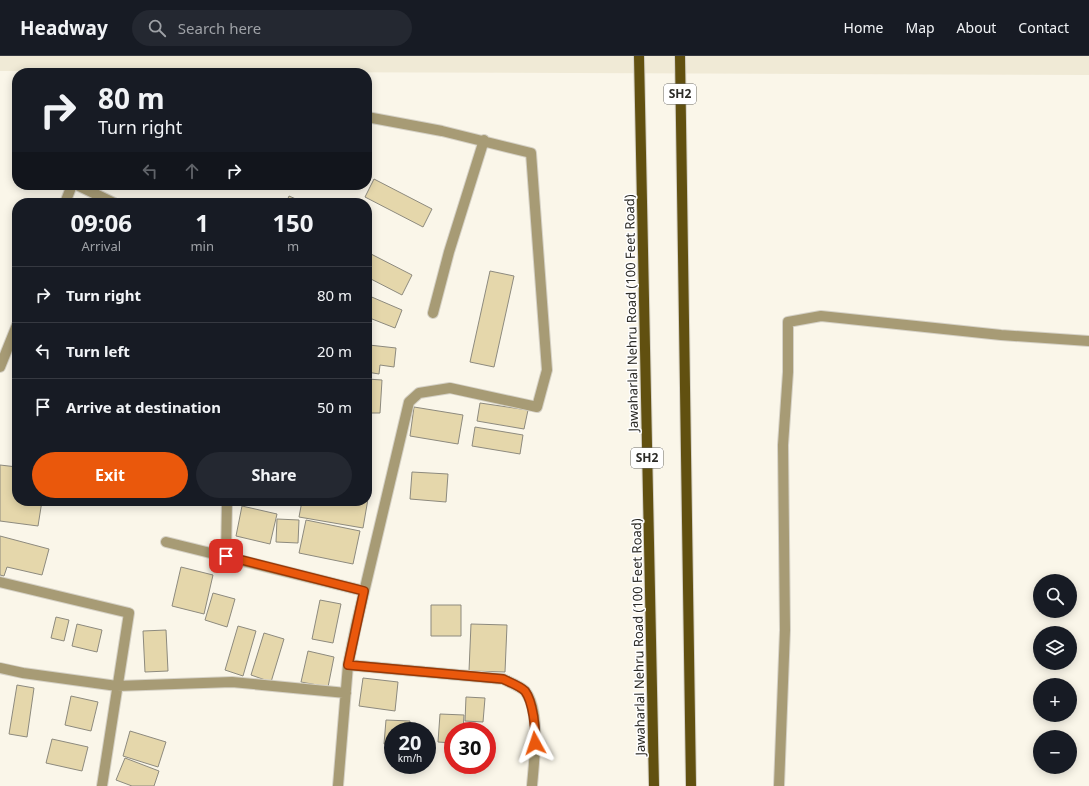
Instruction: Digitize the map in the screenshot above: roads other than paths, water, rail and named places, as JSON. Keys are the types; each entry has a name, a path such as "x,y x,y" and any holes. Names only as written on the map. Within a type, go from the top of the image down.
{"main road":[{"name":"Jawaharlal Nehru Road (100 Feet Road)","path":"639,56 654,786"},
{"name":"SH2","path":"680,56 691,786"}],"street":[{"path":"338,786 348,665 409,402 419,393 450,388 538,407 547,370 531,153 484,140 372,119"},
{"path":"433,312 449,252 484,140"},
{"path":"87,190 104,198"},
{"path":"779,786 784,630 784,445 788,372 788,322 821,316 1001,335 1089,341"},
{"path":"0,367 12,337"},
{"path":"226,556 227,506"},
{"path":"166,542 364,591"},
{"path":"0,582 129,613 102,786"},
{"path":"348,665 503,679 524,690 530,702 536,732 532,786"},
{"path":"0,668 23,673 117,686 232,682 346,693"}]}
